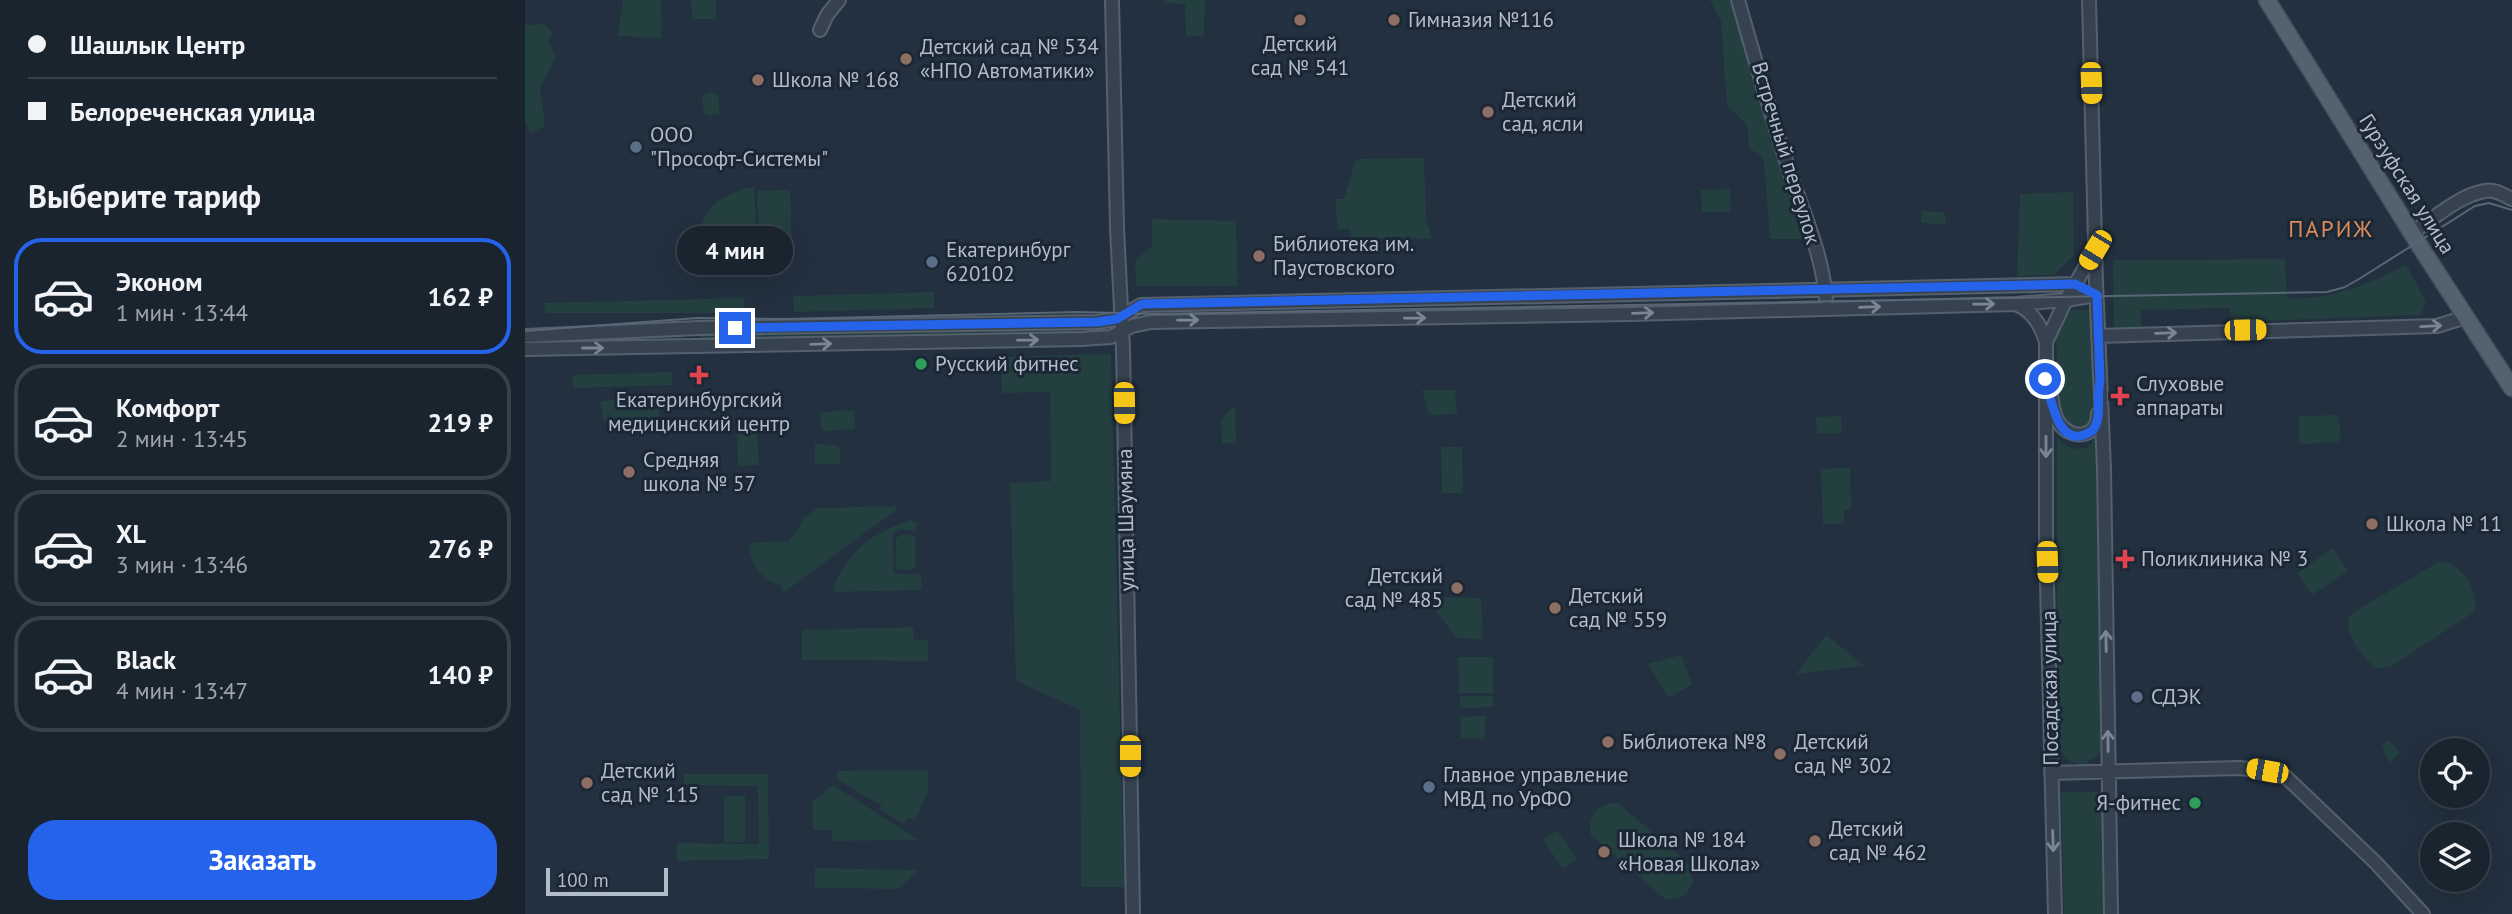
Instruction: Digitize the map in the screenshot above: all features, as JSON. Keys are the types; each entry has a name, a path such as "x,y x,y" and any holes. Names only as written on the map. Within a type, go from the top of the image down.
{"main road":[{"name":"Гурзуфская улица","path":"2267,0 2411,233 2512,388"}],"street":[{"path":"820,30 839,0"},
{"name":"улица Шаумяна","path":"1112,0 1122,331 1133,914"},
{"name":"Встречный переулок","path":"1738,0 1784,154 1814,241 1826,308"},
{"name":"Посадская улица","path":"2089,0 2111,914"},
{"path":"2411,233 2465,198 2486,191 2512,199"},
{"name":"Посадская улица","path":"2055,914 2046,342 2095,250"},
{"path":"525,336 698,328 1098,322 1121,317 1142,304 2075,284 2097,295"},
{"path":"525,349 1081,339 1111,337 1142,323 1189,320 1372,319 2015,304 2097,295"},
{"path":"2015,304 2034,316 2042,328 2046,342"},
{"path":"2098,336 2437,326 2466,317"},
{"name":"Посадская улица","path":"2045,379 2056,417 2065,430 2076,435 2088,434 2096,427 2100,381"},
{"path":"2051,773 2239,768 2285,776 2376,863 2423,914"}],"green space":[{"path":"623,0 661,0 662,38 618,36"},
{"path":"691,0 716,0 716,19 692,19"},
{"path":"1164,0 1205,0 1204,36 1186,37 1185,4 1164,3"},
{"path":"1710,0 1730,0 1802,239 1770,239 1763,157 1749,148 1747,125 1727,106 1721,22"},
{"path":"544,24 552,32 549,42 556,58 540,88 545,126 531,133 525,122 525,25"},
{"path":"709,92 718,95 720,114 710,116 704,113 702,96"},
{"path":"1424,158 1426,219 1432,239 1352,238 1350,229 1338,230 1335,199 1344,199 1356,159"},
{"path":"754,187 758,255 762,255 763,268 716,267 714,254 702,250 704,218 714,204 722,199"},
{"path":"1730,189 1731,212 1702,212 1701,190"},
{"path":"790,190 792,250 759,251 757,191"},
{"path":"2073,192 2074,255 2054,275 2017,276 2020,194"},
{"path":"1922,210 1945,213 1946,225 1921,223"},
{"path":"1152,219 1236,221 1238,286 1136,286 1135,261 1152,246"},
{"path":"2285,259 2287,298 2318,297 2349,290 2406,264 2426,302 2421,315 2231,322 2230,308 2141,310 2141,327 2114,328 2113,260"},
{"path":"934,292 934,308 794,312 793,296"},
{"path":"744,298 745,313 545,313 544,303"},
{"path":"2070,310 2091,310 2093,417 2084,428 2078,429 2070,429 2059,415 2056,337"},
{"path":"1079,326 1078,333 701,341 701,334"},
{"path":"682,335 682,342 525,348 525,341"},
{"path":"1111,354 1124,887 1081,887 1080,710 1016,681 1010,483 1051,481 1050,392 1002,393 1001,357"},
{"path":"672,372 672,385 573,388 572,375"},
{"path":"1422,390 1455,390 1457,414 1429,415"},
{"path":"658,398 660,429 623,432 603,419 600,401"},
{"path":"1235,405 1236,444 1222,443 1221,420"},
{"path":"854,410 855,429 821,431 820,412"},
{"path":"2338,415 2341,437 2338,442 2299,442 2299,416"},
{"path":"1841,416 1842,433 1817,434 1816,417"},
{"path":"757,430 759,465 738,466 737,431"},
{"path":"2057,437 2067,446 2078,449 2088,447 2095,438 2103,745 2099,754 2085,764 2067,759 2057,744"},
{"path":"815,444 838,446 841,453 840,464 815,464"},
{"path":"1441,447 1462,447 1463,493 1442,493"},
{"path":"1850,468 1851,509 1844,510 1844,524 1823,524 1821,469"},
{"path":"898,506 895,511 783,593 781,585 762,575 751,558 749,543 788,541 803,518 817,508"},
{"path":"911,520 916,523 916,532 903,529 893,533 894,574 921,574 922,590 835,592 833,588 847,562 863,544 884,531"},
{"path":"900,535 912,535 915,538 913,570 898,569 896,566 896,538"},
{"path":"2333,548 2348,571 2312,595 2297,573"},
{"path":"2440,561 2455,567 2467,579 2474,595 2474,612 2392,666 2378,669 2357,647 2350,634 2348,619 2354,612"},
{"path":"1435,597 1481,598 1483,639 1456,638 1435,609"},
{"path":"913,627 914,640 928,640 928,661 802,660 802,630"},
{"path":"1826,635 1865,666 1796,674"},
{"path":"1681,655 1692,684 1669,698 1648,664"},
{"path":"1458,657 1493,657 1493,693 1459,693"},
{"path":"1460,696 1493,696 1493,707 1460,708"},
{"path":"1486,716 1484,739 1461,738 1461,717"},
{"path":"2388,739 2400,753 2389,763 2382,745"},
{"path":"928,770 928,792 915,821 908,817 903,824 879,809 887,793 880,805 837,779 837,771"},
{"path":"684,774 768,774 769,859 677,861 677,843 759,844 758,786 684,785"},
{"path":"833,785 919,840 832,841 832,830 813,830 813,801"},
{"path":"2061,792 2102,792 2104,914 2064,914"},
{"path":"724,796 745,796 745,842 724,842"},
{"path":"1618,803 1689,864 1693,882 1682,896 1665,899 1591,835 1590,822 1595,812 1605,805"},
{"path":"1557,830 1577,859 1563,869 1543,840"},
{"path":"815,868 919,870 898,889 815,888"}],"tram line":[{"path":"525,331 698,318 786,319 1078,312 1153,314 2327,292 2345,287 2359,279 2475,206 2489,203 2512,210"}],"place":[{"name":"Детский сад № 541","path":"1300,20"},
{"name":"Гимназия №116","path":"1394,20"},
{"name":"Детский сад № 534 «НПО Автоматики»","path":"906,59"},
{"name":"Школа № 168","path":"758,80"},
{"name":"Детский сад, ясли","path":"1488,112"},
{"name":"ООО \"Прософт-Системы\"","path":"636,147"},
{"name":"Библиотека им. Паустовского","path":"1259,256"},
{"name":"Екатеринбург 620102","path":"932,262"},
{"name":"Русский фитнес","path":"921,364"},
{"name":"Екатеринбургский медицинский центр","path":"699,375"},
{"name":"Слуховые аппараты","path":"2120,396"},
{"name":"Средняя школа № 57","path":"629,472"},
{"name":"Школа № 11","path":"2372,524"},
{"name":"Поликлиника № 3","path":"2125,559"},
{"name":"Детский сад № 485","path":"1457,588"},
{"name":"Детский сад № 559","path":"1555,608"},
{"name":"СДЭК","path":"2137,697"},
{"name":"Библиотека №8","path":"1608,742"},
{"name":"Детский сад № 302","path":"1780,754"},
{"name":"Детский сад № 115","path":"587,783"},
{"name":"Главное управление МВД по УрФО","path":"1429,787"},
{"name":"Я-фитнес","path":"2195,803"},
{"name":"Детский сад № 462","path":"1815,841"},
{"name":"Школа № 184 «Новая Школа»","path":"1604,852"}],"district":[{"name":"ПАРИЖ","path":"2331,229"}],"route":[{"path":"735,328 1098,322 1117,319 1142,304 2075,284 2097,295 2100,381 2098,421 2092,431 2081,435 2070,434 2060,425 2045,379"}]}
